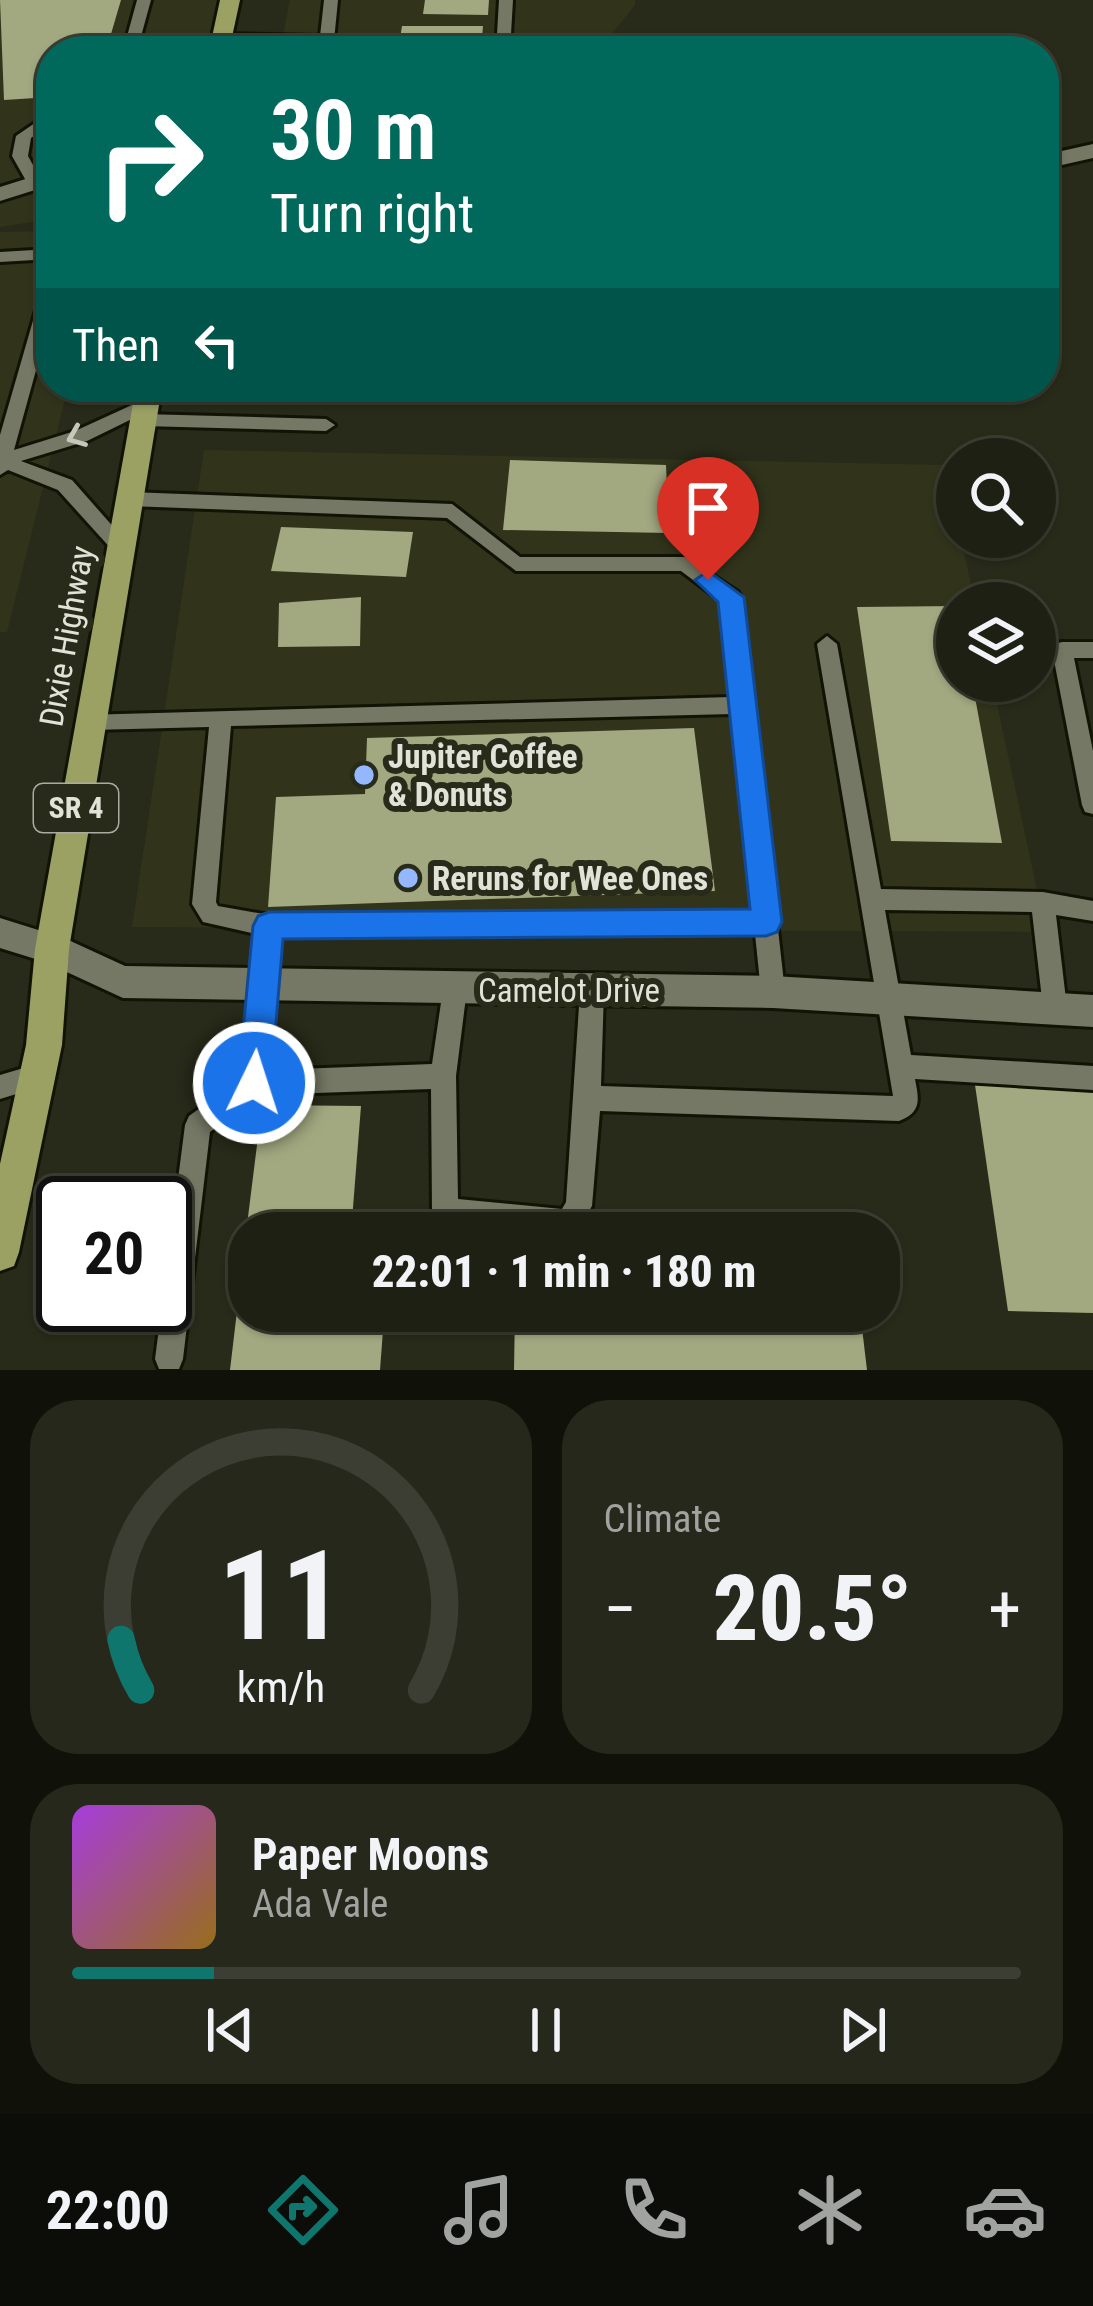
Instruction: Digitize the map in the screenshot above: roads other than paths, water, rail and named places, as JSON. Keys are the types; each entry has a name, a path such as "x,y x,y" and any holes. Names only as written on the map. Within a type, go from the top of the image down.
{"main road":[{"path":"222,36 230,0"},
{"name":"Dixie Highway","path":"0,1252 8,1173 37,1076 52,949 146,404"}],"street":[{"path":"1059,159 1093,151"},
{"path":"0,194 36,182"},
{"name":"Camelot Drive","path":"0,933 52,949 123,982 773,992 1093,1010"}],"lane":[{"path":"134,36 143,0"},
{"path":"328,36 331,0"},
{"path":"504,36 506,0"},
{"path":"36,127 24,136 20,156 36,173"},
{"path":"0,257 36,255"},
{"path":"1,464 36,339"},
{"path":"1,464 81,436 146,404 326,425"},
{"path":"1,464 65,485 121,547"},
{"path":"129,499 452,511 516,563 685,564 731,597 773,992"},
{"path":"588,1098 899,1109 907,1103 827,644"},
{"path":"1093,650 1062,650 1093,805"},
{"path":"91,722 745,705"},
{"path":"221,718 204,904 212,915 269,926 766,922"},
{"path":"874,899 1043,902 1093,911"},
{"path":"1043,902 1055,1009"},
{"path":"254,1083 269,926"},
{"path":"455,989 443,1076 445,1211 568,1223 580,1206 592,991"},
{"path":"901,1066 1093,1078"},
{"path":"0,1087 37,1076"},
{"path":"170,1359 198,1125 254,1083 443,1076"}],"place":[{"name":"Jupiter Coffee & Donuts","path":"364,775"},
{"name":"Reruns for Wee Ones","path":"408,878"}]}
